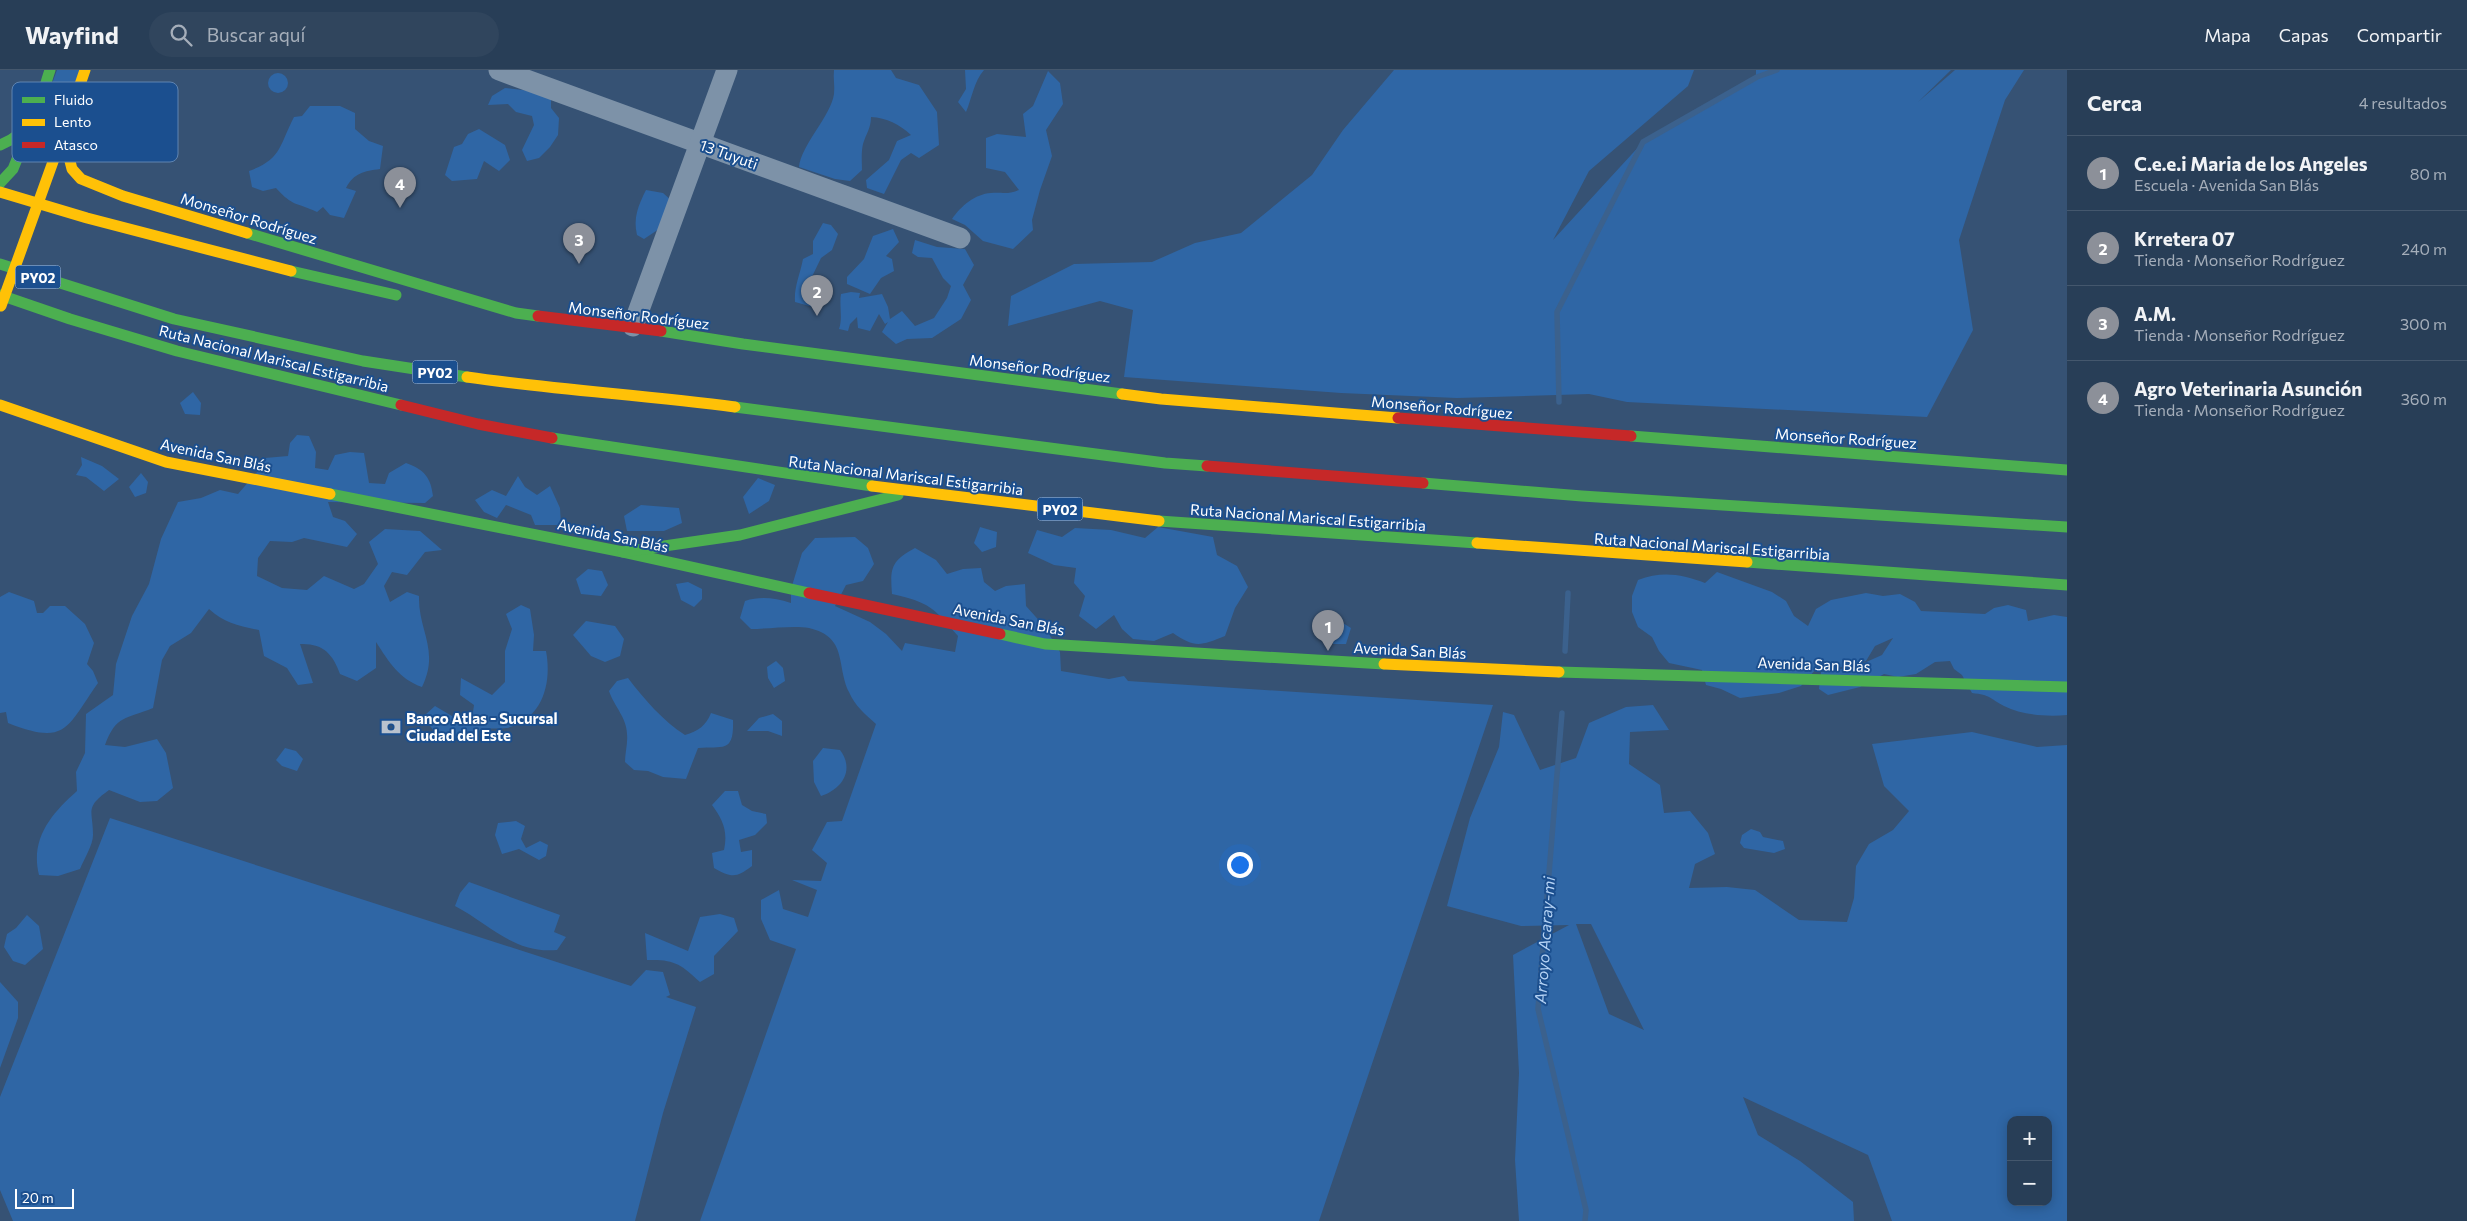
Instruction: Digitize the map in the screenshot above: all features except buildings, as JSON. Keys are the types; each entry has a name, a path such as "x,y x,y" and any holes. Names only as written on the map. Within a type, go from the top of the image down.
{"main road":[{"path":"46,82 50,70"},
{"path":"81,82 85,70"},
{"path":"0,145 12,140"},
{"path":"0,183 13,169 16,162"},
{"path":"0,304 53,162"},
{"name":"Monseñor Rodríguez","path":"70,162 72,169 81,179 93,185 359,268 516,313 590,324 633,326 743,344 1161,399 2067,470"},
{"path":"0,192 87,218 342,284 406,297"},
{"name":"Ruta Nacional Mariscal Estigarribia","path":"0,264 174,319 363,361 515,384 667,398 1165,463 1582,496 2067,527"},
{"name":"Ruta Nacional Mariscal Estigarribia","path":"0,304 70,320 177,351 478,424 593,446 822,480 1151,520 2067,585"},
{"path":"451,306 516,313"},
{"name":"Avenida San Blás","path":"0,405 166,462 623,552 1045,644 1492,670 2067,687"},
{"path":"623,552 740,535 914,490"}],"street":[{"name":"13 Tuyuti","path":"499,70 960,238"},
{"path":"633,326 727,70"}],"shaded area":[{"path":"57,70 81,70 77,82 53,82"},
{"path":"834,70 891,70 896,78 919,85 937,112 939,145 919,158 911,153 901,160 884,194 867,188 866,180 889,160 897,141 911,135 888,120 871,117 862,147 862,170 850,181 835,179 799,167 805,149 832,103"},
{"path":"965,70 984,70 975,84 966,112 958,102 966,89"},
{"path":"1394,70 1694,70 1688,86 1589,171 1553,240 1643,142 1756,77 1756,70 1951,70 1918,102 1955,70 2024,70 2005,100 1959,240 1973,330 1927,417 1627,402 1589,394 1457,398 1341,393 1124,377 1133,310 1100,301 1008,326 1011,296 1074,264 1152,262 1195,243 1241,233 1312,175 1343,130"},
{"path":"1048,71 1060,83 1063,104 1046,130 1052,156 1032,220 1033,230 1013,249 983,241 965,225 952,219 964,205 974,198 985,194 1019,190 1005,172 986,168 986,138 997,134 1026,137 1023,114 1033,106"},
{"path":"278,73 285,76 288,83 285,90 278,93 271,90 268,83 271,76"},
{"path":"505,88 539,92 551,99 551,108 559,118 558,135 539,158 527,161 522,150 534,125 532,116 516,112 508,104 488,105 492,96"},
{"path":"310,106 340,106 355,113 355,129 369,141 383,146 380,169 356,176 346,188 356,191 344,218 330,215 323,207 317,212 295,203 276,188 263,191 252,187 249,171 268,162 274,156 282,144 294,117 302,116"},
{"path":"479,129 505,145 510,160 499,171 484,161 477,179 452,181 445,175 454,147 462,144 468,134"},
{"path":"646,190 663,193 672,201 662,227 644,239 637,235 636,218"},
{"path":"823,223 831,225 838,234 832,250 821,258 806,289 820,300 813,307 795,302 795,291 803,259 813,254 813,241"},
{"path":"893,229 899,242 886,256 892,259 894,271 881,278 870,294 847,284 847,277 864,259 873,236"},
{"path":"915,240 937,247 965,249 974,265 963,285 971,300 961,319 932,338 907,339 896,344 882,332 888,322 885,324 879,314 870,331 858,328 857,317 850,324 848,331 839,329 841,321 841,294 851,292 860,293 859,298 882,294 888,307 890,319 902,311 915,326 934,318 947,298 951,286 943,278 932,258 918,257 912,253"},
{"path":"193,392 201,403 200,415 185,414 180,403"},
{"path":"297,435 309,436 316,452 315,468 328,470 335,455 350,452 364,453 369,483 385,484 389,473 406,463 418,468 426,475 433,496 425,503 328,502 333,517 345,521 357,534 347,547 304,538 292,542 270,541 258,558 257,576 282,588 307,590 324,576 354,589 364,584 378,564 369,542 385,529 420,531 442,550 425,552 407,575 392,572 384,586 390,602 407,592 419,596 429,651 427,674 422,687 401,675 390,663 376,642 376,668 357,681 340,674 334,661 326,651 315,645 300,644 313,683 298,685 287,668 264,656 259,630 226,621 209,609 191,633 170,646 162,660 153,708 123,719 113,728 105,745 125,747 157,739 166,753 173,788 157,801 140,802 109,790 93,806 91,815 93,839 80,869 58,876 39,875 37,850 40,839 51,818 77,791 76,772 85,753 86,714 113,695 116,664 132,616 149,584 161,539 178,502 201,498 220,490 238,494 258,471 265,458 288,456 290,443"},
{"path":"81,457 102,466 119,479 104,491 86,477 76,475 82,465"},
{"path":"141,473 148,482 146,493 135,497 129,487"},
{"path":"518,476 525,487 537,495 550,486 560,508 561,525 535,525 531,515 506,505 497,518 484,512 475,500 492,490 506,496"},
{"path":"758,478 775,485 769,501 749,514 743,497"},
{"path":"641,505 679,508 682,523 664,531 627,531 624,516"},
{"path":"980,527 997,532 996,547 982,552 974,543"},
{"path":"1158,527 1213,537 1217,555 1237,566 1248,587 1235,608 1225,636 1198,644 1187,641 1173,633 1154,641 1133,639 1122,629 1114,615 1096,629 1079,616 1085,596 1074,583 1076,568 1054,565 1028,553 1037,530 1062,537 1075,528 1111,530 1145,538"},
{"path":"855,537 868,548 874,564 863,581 846,585 835,606 870,622 886,634 902,651 905,643 955,652 958,636 943,619 923,603 892,594 891,578 894,566 901,557 915,548 936,560 947,574 963,569 981,568 984,582 995,591 1006,586 1025,584 1026,606 1044,626 1060,652 1061,671 1109,679 1124,676 1128,681 1493,705 1319,1221 700,1221 796,949 770,940 761,919 761,900 779,890 783,909 808,917 817,890 792,880 821,881 827,863 812,850 827,822 842,821 876,724 851,697 845,682 839,653 830,638 821,632 803,627 751,629 740,618 745,601 768,598 791,603 791,589 802,553 815,538"},
{"path":"588,569 602,571 608,585 601,596 581,594 576,579"},
{"path":"1717,572 1772,592 1786,601 1794,616 1808,626 1816,609 1831,600 1866,593 1883,596 1900,594 1915,602 1921,611 1985,614 1994,608 2008,605 2026,610 2028,621 2054,615 2067,617 2067,715 2051,716 2027,713 2011,709 1987,696 1972,693 1962,675 1954,669 1950,661 1935,662 1916,674 1898,677 1884,674 1860,687 1828,695 1819,689 1821,672 1855,667 1882,655 1893,638 1875,646 1866,661 1833,669 1816,669 1801,686 1779,693 1740,698 1721,689 1706,685 1702,670 1669,663 1659,651 1652,637 1638,627 1632,612 1632,596 1638,580 1647,577 1671,575 1688,577 1705,583"},
{"path":"688,582 702,589 702,599 694,607 681,600 676,584"},
{"path":"9,592 34,601 37,613 43,613 50,606 65,606 85,624 94,643 87,664 93,671 98,683 71,721 63,728 54,732 42,733 27,730 8,723 6,712 0,713 0,597"},
{"path":"521,605 530,609 534,635 533,651 546,651 548,663 546,687 537,708 529,717 507,728 481,730 456,739 443,737 438,734 431,727 425,715 435,706 462,722 472,719 474,705 460,695 461,678 492,695 505,682 505,651 512,629 506,614"},
{"path":"1338,620 1351,628 1346,644 1333,644 1329,632"},
{"path":"586,621 615,626 624,639 620,656 605,662 591,656 573,635"},
{"path":"776,661 783,668 785,681 774,688 768,678 767,667"},
{"path":"628,678 654,709 685,735 701,727 711,713 733,720 732,738 729,743 721,747 698,748 686,779 663,777 648,771 634,770 625,762 627,741 625,723 609,691 617,681"},
{"path":"1653,705 1669,730 1630,732 1629,764 1660,785 1664,813 1690,811 1708,833 1715,854 1695,864 1689,888 1727,887 1755,890 1799,920 1847,922 1854,898 1856,866 1869,844 1893,830 1909,811 1884,786 1872,744 1972,732 2037,747 2067,745 2067,1221 1892,1221 1868,1155 1743,1097 1758,1135 1800,1161 1853,1202 1854,1221 1519,1221 1515,1160 1519,1073 1513,955 1569,925 1521,926 1447,906 1470,818 1499,747 1503,712 1514,715 1540,770 1576,758 1589,723 1626,707","holes":["1576,924 1591,924 1644,1030 1609,1014"]},
{"path":"773,714 782,721 782,736 768,731 747,731 759,718"},
{"path":"285,748 296,751 303,759 297,771 282,766 276,760"},
{"path":"823,748 840,750 844,757 846,771 844,778 835,789 821,796 814,782 813,761"},
{"path":"725,791 738,791 742,805 752,811 766,814 767,823 755,835 739,840 741,852 752,850 752,866 738,875 725,874 714,868 712,853 724,850 725,831 712,805"},
{"path":"110,818 631,986 646,970 663,972 670,995 666,997 696,1007 663,1113 635,1221 13,1221 0,1190 0,1097"},
{"path":"516,821 525,826 521,839 526,848 540,841 548,845 546,856 539,860 519,849 502,854 495,835 498,823"},
{"path":"1751,829 1760,832 1763,837 1783,841 1785,849 1774,853 1744,848 1740,843 1742,835"},
{"path":"469,882 560,915 554,932 566,937 557,950 542,950 515,943 503,937 455,906 460,893"},
{"path":"720,914 734,918 738,931 714,956 714,974 700,982 688,971 676,964 664,960 647,960 645,933 688,951 700,917"},
{"path":"27,915 39,926 43,949 25,965 13,961 4,947 7,934 16,928"},
{"path":"0,982 18,1002 18,1018 0,1068"}],"waterway":[{"path":"1559,402 1557,312 1643,142 1757,77 1777,70"},
{"path":"1565,651 1568,593"},
{"name":"Arroyo Acaray-mi","path":"1562,713 1538,1009 1586,1210 1585,1221"}],"traffic: fast":[{"path":"46,82 50,70"},
{"path":"0,145 12,139"},
{"path":"0,183 13,169 16,162"},
{"path":"247,233 516,313 538,316"},
{"path":"0,264 174,319 363,361 467,377"},
{"path":"291,271 396,295"},
{"path":"0,295 70,319 177,351 401,405"},
{"path":"661,331 743,344 1122,394"},
{"path":"735,407 1165,463 1207,466"},
{"path":"1631,436 2067,470"},
{"path":"552,438 872,486"},
{"path":"1423,483 1582,496 2067,527"},
{"path":"330,494 623,552 809,593"},
{"path":"623,552 740,535 898,495"},
{"path":"1159,521 1477,543"},
{"path":"1747,562 2067,585"},
{"path":"1000,634 1045,644 1384,664"},
{"path":"1559,672 2067,687"}],"traffic: slow":[{"path":"81,82 85,70"},
{"path":"1,306 53,162"},
{"path":"70,162 72,169 81,179 123,196 247,233"},
{"path":"0,192 87,218 291,271"},
{"path":"467,377 735,407"},
{"path":"1122,394 1161,399 1398,418"},
{"path":"0,405 166,462 330,494"},
{"path":"872,486 1159,521"},
{"path":"1477,543 1747,562"},
{"path":"1384,664 1559,672"}],"traffic: jam":[{"path":"538,316 661,331"},
{"path":"401,405 478,424 552,438"},
{"path":"1398,418 1631,436"},
{"path":"1207,466 1423,483"},
{"path":"809,593 1000,634"}],"place":[{"name":"Agro Veterinaria Asunción","path":"400,208"},
{"name":"A.M.","path":"579,264"},
{"name":"Krretera 07","path":"817,316"},
{"name":"C.e.e.i Maria de los Angeles","path":"1328,651"},
{"name":"Banco Atlas - Sucursal Ciudad del Este","path":"391,727"}]}
